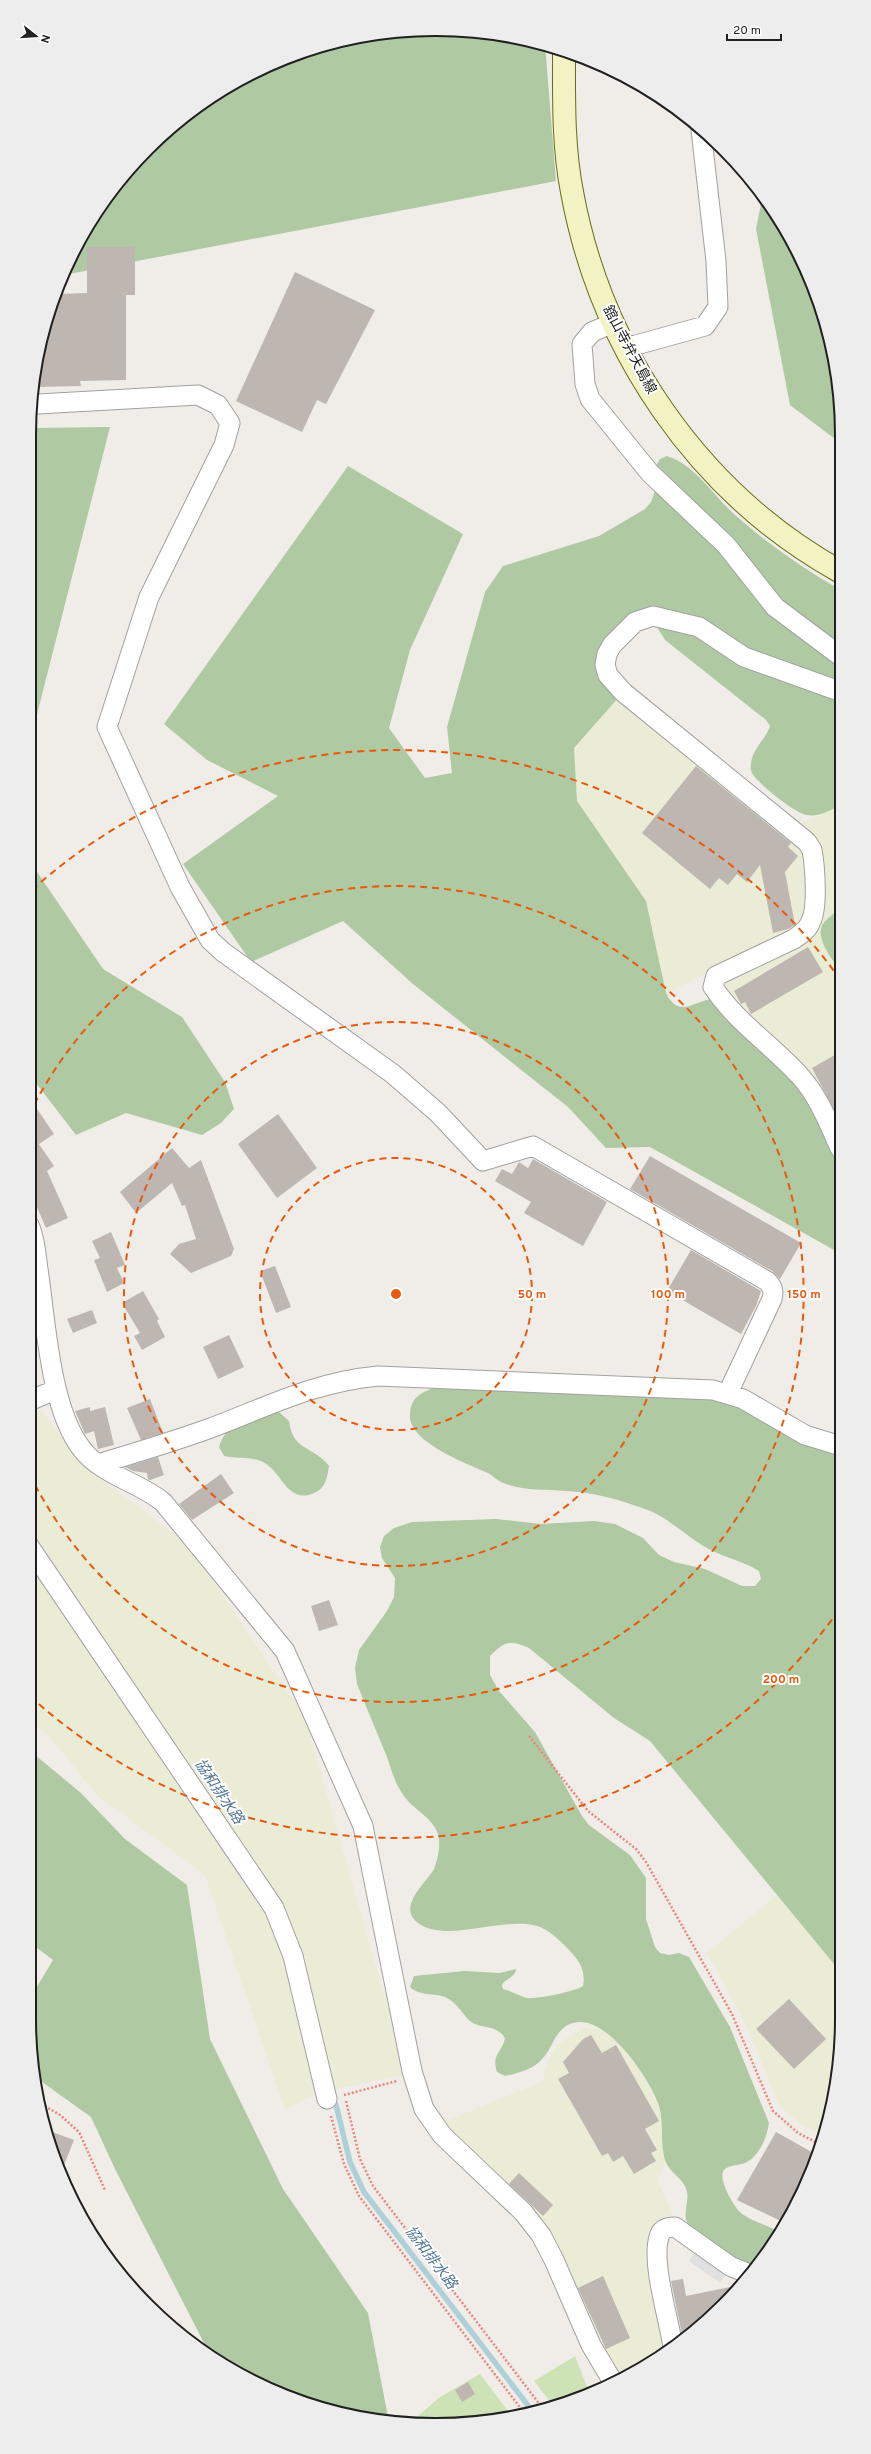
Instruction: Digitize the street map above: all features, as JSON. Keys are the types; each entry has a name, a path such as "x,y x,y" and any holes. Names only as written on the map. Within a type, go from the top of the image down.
{"main road":[{"name":"舘山寺弁天島線","path":"564,57 565,135 572,191 588,258 613,323 625,348 669,419 723,483 786,537 835,568"}],"street":[{"path":"625,348 706,326 718,307 716,261 702,138"},
{"path":"613,323 592,332 582,344 585,384 590,399 650,473 726,545 775,607 835,652"},
{"path":"37,404 198,395 218,405 230,423 224,445 149,597 107,727 173,873 210,940 222,952 393,1074 438,1113 483,1161 534,1146 767,1281 772,1286 774,1292 772,1298 728,1393"},
{"path":"835,690 744,657 699,628 653,616 635,622 607,654 605,665 608,675 623,692 807,842 812,850 814,908 812,921 804,932 794,939 716,976 713,987 730,1012 800,1077 818,1102 835,1138"},
{"path":"36,1263 45,1311 55,1390 79,1444 98,1464 150,1492 163,1502 285,1651 366,1835 414,2077 424,2109 439,2131 523,2212 541,2235 554,2260 592,2345 611,2377"},
{"path":"98,1464 207,1429 305,1390 353,1378 386,1376 713,1390 728,1393 805,1435 835,1444"},
{"path":"36,1398 55,1390"},
{"path":"36,1556 274,1908 293,1956 336,2097"},
{"path":"672,2340 658,2260 659,2236 662,2230 668,2227 675,2227 730,2266 744,2272"}],"path":[{"path":"529,1736 595,1819 636,1849 646,1862 732,2014 773,2111 798,2133 815,2142"},
{"path":"336,2097 414,2077"},
{"path":"336,2097 360,2159 373,2186 539,2404"},
{"path":"336,2097 344,2164 359,2196 521,2408"},
{"path":"47,2107 60,2115 79,2132 105,2190"}],"green space":[{"path":"436,36 488,39 546,52 556,181 70,274 103,214 119,192 153,153 192,119 214,103 236,90 283,66 332,50 383,39"},
{"path":"761,204 794,259 805,283 821,332 832,383 835,439 790,405 756,229"},
{"path":"110,427 36,718 36,436 36,428"},
{"path":"667,456 686,466 702,480 745,524 797,563 835,587 835,808 820,814 807,815 786,804 755,778 751,768 752,759 756,749 770,726 766,720 665,640 652,619 608,642 619,697 574,748 577,801 646,901 666,993 671,1000 675,1005 680,1007 690,1006 710,999 719,1005 783,1067 816,1110 835,1150 834,1250 650,1147 606,1148 568,1107 413,984 343,921 251,962 183,864 278,796 207,760 164,724 348,466 463,534 410,650 389,728 425,778 452,773 447,727 485,592 503,566 599,536 645,509 651,502 655,491 655,467 660,459"},
{"path":"619,697 807,852 806,919 791,934 666,993 646,901 577,801 574,748"},
{"path":"835,808 835,914 833,914 822,940 835,961 835,1129 734,1008 720,980 797,944 819,909 796,826"},
{"path":"36,870 103,969 182,1017 225,1082 234,1109 221,1123 202,1135 126,1113 76,1135 36,1083"},
{"path":"835,914 835,963 826,950 822,939 821,929 826,920"},
{"path":"433,1388 726,1400 835,1450 835,1965 650,1741 614,1718 529,1648 508,1643 500,1647 490,1656 490,1675 499,1691 535,1732 582,1816 589,1825 630,1855 646,1878 646,1919 655,1947 660,1953 669,1955 679,1953 689,1957 730,2027 769,2123 765,2140 756,2155 747,2162 726,2168 722,2174 724,2186 738,2210 750,2218 774,2229 749,2266 707,2243 691,2229 686,2219 686,2187 670,2169 665,2160 659,2106 654,2094 637,2065 612,2038 599,2028 586,2023 573,2023 567,2025 558,2033 547,2053 540,2062 521,2072 505,2076 497,2072 495,2066 496,2057 504,2043 505,2038 501,2033 492,2028 474,2024 449,1999 418,1992 410,1987 414,1976 464,1971 500,1973 516,1969 516,1972 502,1985 503,1989 527,1998 532,1998 572,1991 583,1986 584,1980 581,1966 572,1953 554,1936 537,1926 508,1924 459,1931 444,1931 430,1929 418,1923 412,1917 410,1910 415,1895 434,1869 438,1856 439,1838 431,1822 406,1799 397,1785 357,1684 355,1668 359,1650 387,1611 394,1597 395,1578 382,1558 380,1547 384,1536 394,1528 412,1522 496,1519 541,1524 594,1521 615,1524 643,1538 659,1555 674,1562 705,1569 742,1586 755,1586 761,1579 759,1571 706,1547 663,1518 645,1509 586,1493 526,1489 511,1486 501,1482 488,1473 440,1451 418,1434 412,1424 410,1414 412,1404 417,1397"},
{"path":"36,1390 39,1407 85,1467 189,1545 305,1717 407,2074 322,2092 285,2110 205,1875 99,1797 46,1733 36,1728"},
{"path":"267,1412 279,1412 289,1421 291,1431 299,1443 317,1454 329,1466 328,1475 325,1482 318,1491 305,1495 297,1494 291,1491 270,1466 263,1462 254,1459 224,1456 219,1447 226,1433 237,1424"},
{"path":"36,1756 81,1793 125,1839 187,1885 210,2039 283,2189 368,2313 388,2415 332,2404 283,2388 259,2377 205,2344 115,2169 91,2117 41,2081 37,2045 36,1988 53,1960 36,1947"},
{"path":"777,1895 835,1965 835,2018 832,2071 818,2134 803,2126 779,2106 744,2020 707,1953"},
{"path":"581,2028 601,2029 615,2040 639,2068 659,2106 665,2161 658,2182 676,2221 658,2226 667,2343 615,2375 558,2259 439,2124 543,2081 545,2069 556,2046"},
{"path":"575,2356 588,2388 549,2401 534,2381"},
{"path":"480,2374 508,2411 488,2415 462,2417 416,2417 440,2397"}],"shaded area":[{"path":"696,2250 727,2272 720,2283 689,2261"}],"building":[{"path":"87,247 135,247 135,295 126,295 126,380 80,381 81,386 39,387 50,332 62,294 87,293"},
{"path":"295,272 375,310 326,404 317,400 302,432 236,401"},
{"path":"696,766 791,843 788,847 798,856 785,872 795,925 788,929 773,933 760,865 747,882 737,874 728,885 719,878 710,889 642,833"},
{"path":"808,947 823,972 751,1014 745,1002 741,1004 734,991"},
{"path":"835,1055 835,1112 812,1068"},
{"path":"36,1107 54,1134 39,1144 54,1166 47,1171 68,1218 46,1228 36,1205"},
{"path":"278,1114 317,1168 277,1198 238,1144"},
{"path":"172,1148 189,1168 201,1160 234,1249 231,1256 191,1273 170,1254 179,1244 196,1239 185,1205 182,1206 172,1183 136,1213 120,1192"},
{"path":"650,1156 801,1243 780,1279 772,1271 630,1189"},
{"path":"533,1159 607,1202 583,1246 524,1213 531,1202 495,1181 502,1169 512,1174 519,1162 528,1168"},
{"path":"111,1232 125,1265 117,1268 124,1283 107,1292 94,1260 100,1258 92,1241"},
{"path":"691,1250 761,1291 756,1306 741,1334 667,1291"},
{"path":"275,1266 291,1307 276,1313 260,1271"},
{"path":"143,1291 159,1319 157,1321 165,1337 142,1350 134,1336 140,1333 122,1303"},
{"path":"92,1310 97,1323 73,1333 67,1319"},
{"path":"229,1335 244,1367 218,1379 203,1347"},
{"path":"150,1399 163,1433 141,1440 127,1408"},
{"path":"90,1407 90,1411 105,1407 114,1445 98,1449 94,1431 85,1434 75,1411"},
{"path":"158,1457 164,1475 150,1480 148,1479 147,1473 133,1471 125,1467"},
{"path":"221,1474 234,1493 192,1520 179,1504"},
{"path":"329,1600 338,1625 319,1631 311,1606"},
{"path":"789,1999 826,2039 794,2069 756,2029"},
{"path":"591,2035 602,2053 616,2045 659,2121 645,2129 657,2150 651,2153 656,2161 634,2174 623,2156 613,2162 608,2153 602,2156 558,2079 569,2073 563,2062 583,2039"},
{"path":"53,2132 74,2140 64,2165"},
{"path":"776,2132 812,2152 794,2195 780,2220 737,2200"},
{"path":"519,2173 553,2205 543,2216 509,2184"},
{"path":"603,2276 630,2338 606,2349 578,2288"},
{"path":"683,2279 686,2296 732,2287 699,2319 682,2333 671,2281"},
{"path":"468,2382 475,2394 462,2402 455,2390"}],"waterway":[{"name":"協和排水路","path":"336,2105 350,2162 364,2192 529,2406"}]}
